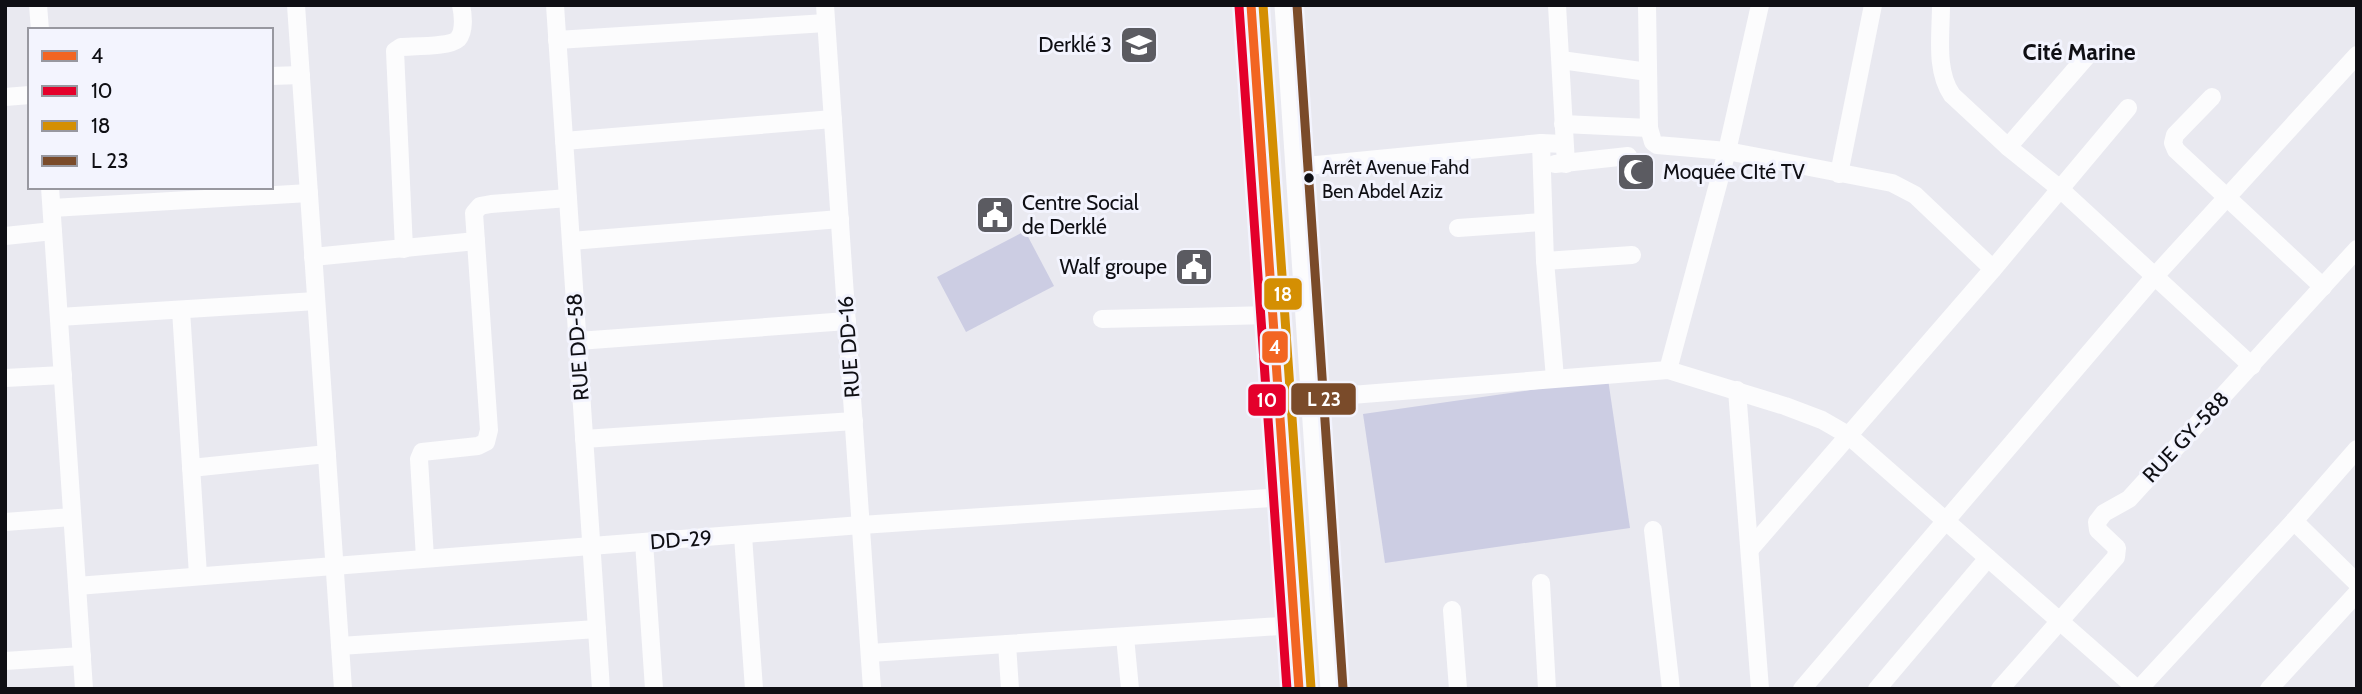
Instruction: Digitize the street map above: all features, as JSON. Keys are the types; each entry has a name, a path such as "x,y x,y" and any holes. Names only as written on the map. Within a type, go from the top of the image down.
{"main road":[{"path":"1251,5 1299,689"},
{"path":"1285,5 1331,689"}],"street":[{"path":"38,5 40,28"},
{"path":"296,5 340,646 338,688"},
{"path":"404,248 395,51 401,47 449,43 458,39 462,30 461,5"},
{"name":"RUE DD-58","path":"555,5 601,689"},
{"path":"1558,5 1566,164"},
{"path":"1668,370 1727,151 1760,5"},
{"path":"1839,174 1873,5"},
{"path":"1941,5 1942,68 1945,84 1952,95 2008,147 2059,188 2252,366"},
{"path":"1641,6 1648,72 1649,128 1653,142 1657,145 1727,151 1892,183 1905,188 1993,269"},
{"path":"557,40 826,14"},
{"name":"RUE DD-16","path":"826,14 872,689"},
{"path":"2008,147 2087,55"},
{"path":"1802,689 2155,276 2357,55"},
{"path":"1561,61 1648,72"},
{"path":"273,76 301,75"},
{"path":"5,97 28,95"},
{"path":"2212,97 2175,135 2173,143 2176,150 2323,287"},
{"path":"1750,550 2128,108"},
{"path":"564,141 833,119"},
{"path":"1563,124 1649,128"},
{"path":"1541,144 1545,261 1555,378"},
{"path":"1296,167 1564,144"},
{"path":"1542,165 1628,156"},
{"path":"50,189 84,689"},
{"path":"52,208 309,193"},
{"path":"425,558 419,459 422,452 478,446 486,442 489,430 474,213 480,206 568,198"},
{"path":"571,241 840,219"},
{"path":"1458,228 1543,222"},
{"path":"5,236 53,231"},
{"path":"313,257 476,241"},
{"name":"RUE GY-588","path":"2059,620 2118,553 2117,548 2098,530 2097,522 2104,513 2129,499 2357,249"},
{"path":"1545,261 1632,255"},
{"path":"59,317 316,302"},
{"path":"181,310 198,575"},
{"path":"1102,319 1273,315"},
{"path":"578,341 847,321"},
{"path":"1313,398 1668,370 1737,390 1822,420 1848,435 2138,689 2357,449"},
{"path":"5,378 63,375"},
{"path":"1737,390 1760,689"},
{"path":"584,439 854,421"},
{"path":"191,468 327,454"},
{"name":"DD-29","path":"77,586 861,525 1285,497"},
{"path":"5,522 72,517"},
{"path":"2294,521 2357,583"},
{"path":"1653,530 1671,689"},
{"path":"743,536 754,689"},
{"path":"644,542 654,689"},
{"path":"1880,688 1988,558"},
{"path":"1541,583 1547,689"},
{"path":"2269,689 2357,593"},
{"path":"1452,610 1458,689"},
{"path":"2000,689 2059,620"},
{"path":"870,653 1295,625"},
{"path":"340,646 597,629"},
{"path":"1125,637 1130,689"},
{"path":"1007,645 1010,689"},
{"path":"5,661 82,656"}],"shaded area":[{"path":"1025,231 1054,286 966,332 937,277"},
{"path":"1608,379 1630,528 1385,563 1363,414"}],"transit line":[{"name":"4","path":"1251,5 1299,689"},
{"name":"18","path":"1263,5 1311,688"},
{"path":"1297,5 1343,688"},
{"name":"10","path":"1239,6 1287,689"}],"place":[{"name":"Derklé 3","path":"1139,45"},
{"name":"Moquée CIté TV","path":"1636,172"},
{"name":"Arrêt Avenue Fahd Ben Abdel Aziz","path":"1309,178"},
{"name":"Centre Social de Derklé","path":"995,215"},
{"name":"Walf groupe","path":"1194,267"}],"district":[{"name":"Cité Marine","path":"2079,52"}]}
